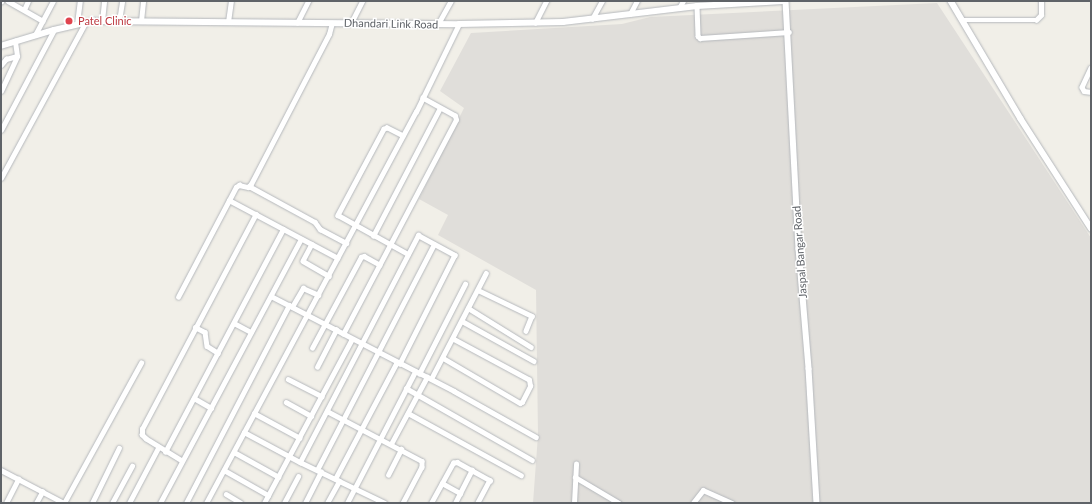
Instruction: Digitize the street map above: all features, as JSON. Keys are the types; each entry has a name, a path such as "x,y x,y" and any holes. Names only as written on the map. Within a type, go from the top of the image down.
{"street":[{"path":"8,1 43,21"},
{"path":"24,10 28,1"},
{"path":"35,35 53,1"},
{"path":"77,24 80,1"},
{"path":"102,21 104,1"},
{"path":"119,21 122,1"},
{"path":"141,21 143,1"},
{"path":"228,22 231,1"},
{"path":"297,23 308,1"},
{"path":"351,23 362,1"},
{"path":"438,24 451,1"},
{"path":"535,23 546,1"},
{"path":"592,18 602,1"},
{"path":"630,14 637,1"},
{"path":"679,8 683,1"},
{"name":"Dhandari Link Road","path":"1,46 77,24 102,21 438,24 535,23 563,22 697,6 785,1"},
{"name":"Jaspal Bangar Road","path":"785,1 789,32 799,249 817,503"},
{"path":"950,1 1021,119 1091,228"},
{"path":"962,20 1036,20 1040,15 1041,1"},
{"path":"697,6 698,36 700,38 789,32"},
{"path":"1,178 84,23"},
{"path":"249,186 329,34 332,23"},
{"path":"206,503 356,226 423,98 459,24"},
{"path":"1,130 54,30"},
{"path":"1,91 17,56 15,41"},
{"path":"1,65 6,59 17,56"},
{"path":"1091,68 1082,87 1084,91 1091,92"},
{"path":"343,334 456,120 455,116 423,98"},
{"path":"373,236 440,108"},
{"path":"403,136 388,128 384,129 338,215 373,236 408,254"},
{"path":"178,297 237,186 249,186 315,222 318,228 346,243"},
{"path":"229,200 338,258"},
{"path":"182,461 158,448 142,435 142,429 256,214"},
{"path":"165,452 283,229"},
{"path":"300,462 418,235 455,255 361,429 328,503"},
{"path":"160,503 301,238"},
{"path":"312,244 303,261 329,276"},
{"path":"305,503 344,420 380,353 434,244"},
{"path":"312,348 362,256 380,265"},
{"path":"391,444 418,395 443,358 486,273"},
{"path":"347,503 379,438 406,388 417,373 465,284"},
{"path":"186,503 290,306 303,288 318,295"},
{"path":"478,290 532,316 533,318 526,331"},
{"path":"271,296 429,378 536,437"},
{"path":"468,308 531,347"},
{"path":"462,321 534,361"},
{"path":"234,323 251,332"},
{"path":"195,327 205,332 207,346 218,353"},
{"path":"317,366 336,330"},
{"path":"264,503 352,339"},
{"path":"443,358 520,403 522,402 530,386 529,380 452,339"},
{"path":"1,470 64,503 141,363"},
{"path":"288,379 322,396"},
{"path":"406,388 532,460"},
{"path":"194,398 211,408"},
{"path":"286,402 311,416"},
{"path":"327,411 420,459 423,463 403,503"},
{"path":"254,413 300,438"},
{"path":"408,413 521,475"},
{"path":"244,432 300,462 385,503"},
{"path":"92,503 119,448"},
{"path":"129,503 158,448"},
{"path":"388,475 401,449"},
{"path":"234,452 279,477"},
{"path":"431,503 454,462 490,480 478,503"},
{"path":"574,503 576,464"},
{"path":"112,503 132,466"},
{"path":"224,470 268,495"},
{"path":"455,503 472,470"},
{"path":"284,503 298,477"},
{"path":"575,477 619,503"},
{"path":"6,503 18,479"},
{"path":"442,483 460,493"},
{"path":"694,503 703,490 732,503"},
{"path":"36,503 42,492"},
{"path":"226,494 241,503"}],"shaded area":[{"path":"937,3 1091,238 1091,503 533,503 538,435 536,290 438,235 448,215 419,199 464,108 440,91 471,33 622,24 650,17"}],"place":[{"name":"Patel Clinic","path":"69,21"}]}
